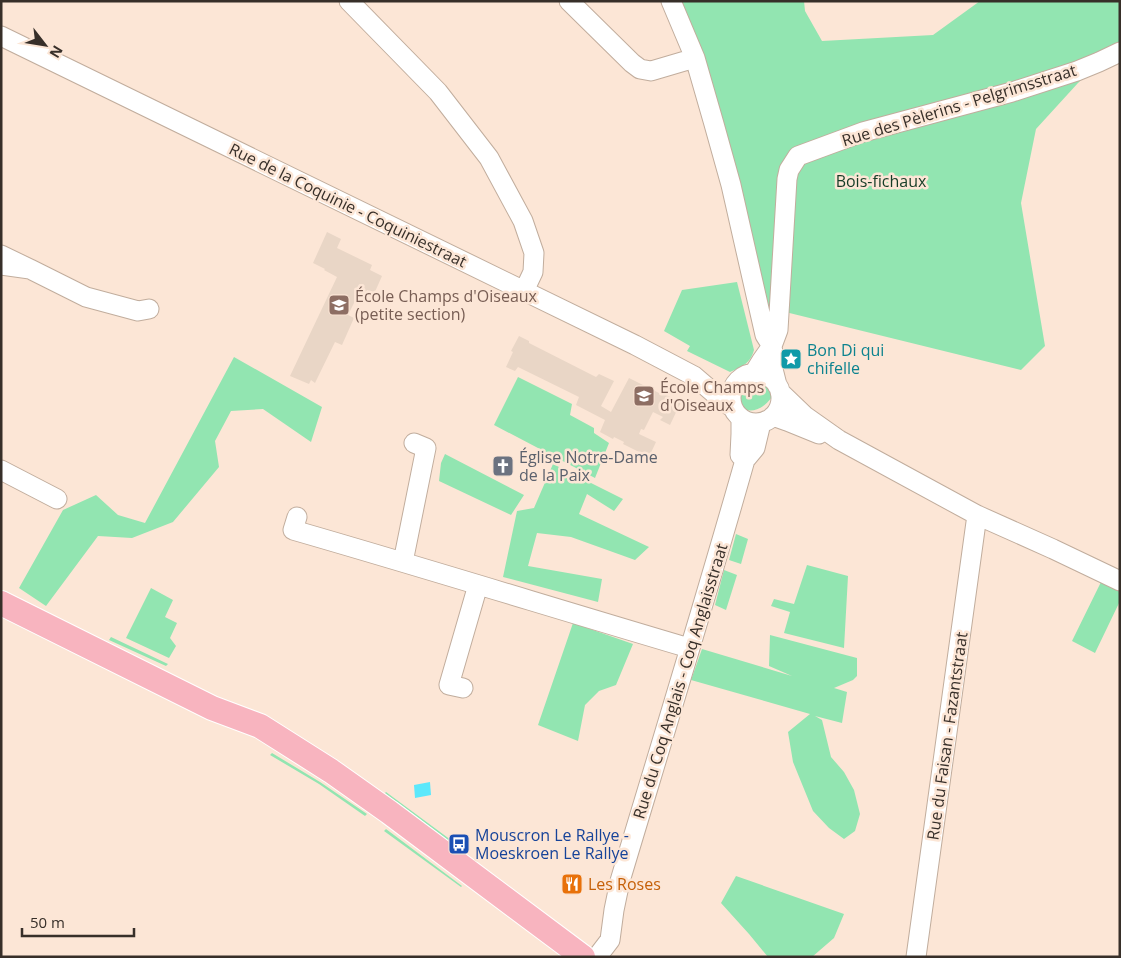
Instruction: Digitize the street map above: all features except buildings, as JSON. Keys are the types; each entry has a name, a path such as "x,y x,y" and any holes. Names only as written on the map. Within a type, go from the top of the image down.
{"main road":[{"path":"1,603 212,708 260,726 331,771 382,807 584,957"}],"street":[{"path":"349,1 438,92 488,158 523,221 534,252 533,272 527,284"},
{"path":"569,1 640,69 651,71 695,58"},
{"path":"671,1 695,58 731,185 765,335 772,346 773,369 779,388 780,405 767,420"},
{"name":"Rue de la Coquinie - Coquiniestraat","path":"1,36 527,284 694,376 750,422 767,420 787,421 811,432 839,440"},
{"name":"Rue des Pèlerins - Pelgrimsstraat","path":"772,346 778,330 787,179 789,170 798,156 863,132 1012,92 1077,71 1120,52"},
{"path":"1,255 86,297 138,311 148,309"},
{"path":"1,264 30,269"},
{"path":"737,413 731,396 735,385 744,377 754,373 772,346"},
{"name":"Rue de la Coquinie - Coquiniestraat","path":"754,373 767,376 773,380 805,416 839,440 977,515 1120,581"},
{"name":"Rue de la Coquinie - Coquiniestraat","path":"694,376 720,380 735,385"},
{"name":"Rue du Coq Anglais - Coq Anglaisstraat","path":"737,413 741,434 740,455 745,460"},
{"name":"Rue du Coq Anglais - Coq Anglaisstraat","path":"597,957 610,940 620,881 745,460 755,448 767,420"},
{"path":"403,562 426,448 414,443"},
{"path":"1,470 57,499"},
{"name":"Rue du Faisan - Fazantstraat","path":"916,957 977,515"},
{"path":"297,516 293,530 689,648"},
{"path":"463,688 449,685 478,586"}],"shaded area":[{"name":"École Champs d'Oiseaux (petite section)","path":"327,232 341,239 337,248 372,265 370,270 382,276 374,294 367,290 364,295 359,293 348,315 354,318 342,345 335,342 315,383 311,380 309,384 290,376 337,277 313,263"},
{"name":"École Champs d'Oiseaux","path":"519,336 596,377 599,374 614,381 601,406 611,412 629,378 681,402 670,425 660,420 663,417 653,412 644,430 641,429 639,434 656,442 649,457 623,444 624,442 600,432 605,420 576,405 579,397 518,367 515,371 506,367 513,352 511,351"}],"green space":[{"name":"Bois-fichaux","path":"679,1 804,1 805,11 822,41 933,35 980,1 1120,1 1120,44 1078,83 1036,129 1021,203 1045,346 1021,370 757,305"},
{"path":"737,282 754,350 748,362 730,372 687,351 690,346 664,331 682,290"},
{"path":"234,357 322,407 311,442 263,409 231,411 215,441 219,467 173,522 132,538 98,536 46,606 19,588 63,510 96,495 118,515 145,523"},
{"path":"518,377 572,404 570,415 594,428 594,433 609,443 595,478 494,425"},
{"path":"761,382 771,389 772,397 756,410 742,408 737,399 740,393 748,387"},
{"path":"445,454 524,495 511,515 439,481 441,463"},
{"path":"553,464 623,499 614,511 587,494 579,514 649,547 635,560 571,537 537,533 528,566 602,579 598,602 503,577 517,511 534,508"},
{"path":"736,534 748,539 741,564 729,560"},
{"path":"807,565 848,576 844,648 784,633 790,612 771,606 774,599 794,604"},
{"path":"724,570 737,575 726,610 715,605"},
{"path":"1101,582 1120,592 1120,601 1095,653 1072,641"},
{"path":"151,588 173,600 165,617 177,623 170,638 176,646 169,658 126,638"},
{"path":"573,623 633,644 616,685 599,691 585,705 578,741 538,725"},
{"path":"770,635 857,658 857,676 853,680 834,688 847,692 842,723 815,716 822,720 831,757 844,772 854,790 860,814 855,831 844,839 829,828 813,811 793,762 788,732 810,714 691,680 702,649 792,676 769,666"},
{"path":"111,637 168,664 166,666 109,640"},
{"path":"272,753 320,782 367,814 365,816 319,784 270,755"},
{"path":"385,793 459,846 458,848"},
{"path":"386,829 462,886 384,831"},
{"path":"736,876 844,914 834,938 812,957 768,957 721,903"}],"water":[{"path":"430,782 431,795 415,798 414,785"}],"place":[{"name":"École Champs d'Oiseaux (petite section)","path":"339,305"},
{"name":"Bon Di qui chifelle","path":"791,359"},
{"name":"École Champs d'Oiseaux","path":"644,396"},
{"name":"Église Notre-Dame de la Paix","path":"503,466"},
{"name":"Mouscron Le Rallye - Moeskroen Le Rallye","path":"459,844"},
{"name":"Les Roses","path":"572,884"}]}
